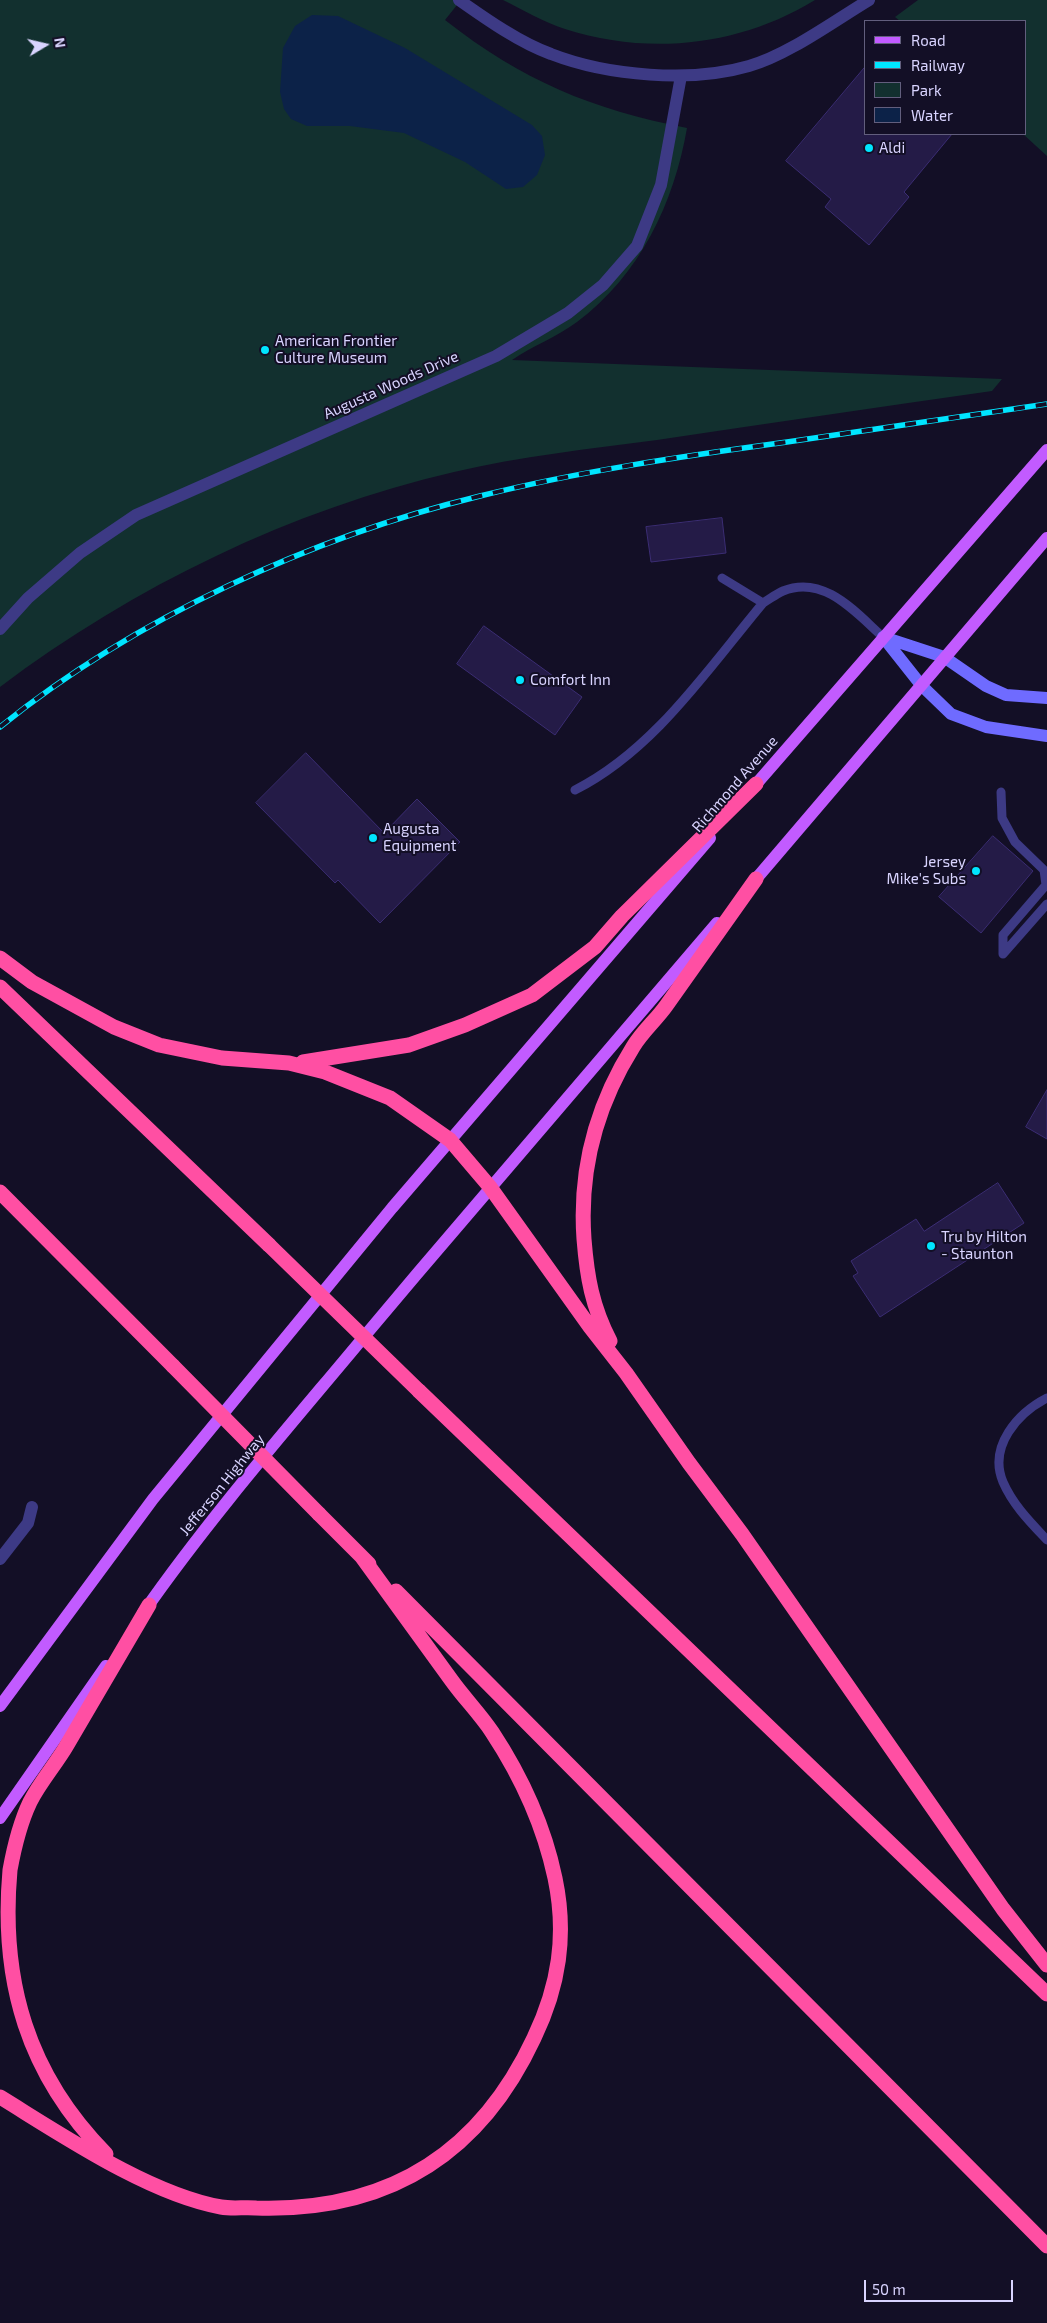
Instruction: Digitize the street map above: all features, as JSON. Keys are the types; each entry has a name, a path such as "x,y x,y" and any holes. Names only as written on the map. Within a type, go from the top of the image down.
{"highway":[{"path":"0,958 32,982 114,1027 159,1044 222,1058 289,1063 323,1060 410,1045 465,1025 532,995 595,947 622,916 756,784"},
{"path":"626,1373 597,1316 588,1282 582,1216 584,1179 589,1149 598,1116 608,1091 634,1046 664,1009 756,879"},
{"path":"0,987 1047,1994"},
{"path":"289,1063 325,1072 376,1091 403,1106 450,1140 490,1187 626,1373 688,1463 742,1534 1003,1909 1047,1965"},
{"path":"0,1192 1047,2246"},
{"path":"0,2096 120,2167 176,2193 222,2207 286,2209 321,2206 356,2198 390,2186 428,2166 456,2146 482,2121 505,2092 524,2061 547,2012 557,1977 560,1917 555,1878 537,1817 518,1774 490,1730 467,1702 362,1557"},
{"path":"120,2167 85,2133 55,2094 40,2069 21,2030 11,1995 5,1960 3,1923 13,1852 30,1802 66,1746 149,1605"}],"main road":[{"name":"Richmond Avenue","path":"450,1140 883,637 1047,450"},
{"path":"490,1187 1047,538"},
{"path":"0,1706 153,1499 386,1215 450,1140"},
{"name":"Jefferson Highway","path":"0,1818 149,1605 224,1508 490,1187"}],"street":[{"path":"459,0 495,24 550,54 609,68 681,76 750,66 792,46 869,0"},
{"name":"Augusta Woods Drive","path":"0,629 28,598 80,553 136,516 496,356 568,313 603,285 637,246 661,185 681,76"},
{"path":"883,637 944,657 992,689 1006,694 1047,698"},
{"path":"883,637 920,685 951,714 986,726 1047,736"},
{"path":"0,1559 28,1523 32,1507"}],"lane":[{"path":"722,578 763,603"},
{"path":"575,790 617,764 645,741 665,721 763,603 790,589 808,588 821,590 847,604 883,637"},
{"path":"1001,792 1002,818 1015,842 1044,870 1046,886 1003,935 1003,954 1047,904"},
{"path":"1047,1398 1030,1407 1009,1430 1000,1463 1002,1480 1011,1496 1028,1520 1047,1540"}],"green space":[{"name":"American Frontier Culture Museum","path":"0,0 461,0 445,20 502,60 559,90 589,102 620,112 687,128 681,156 663,210 636,260 619,282 577,322 512,360 1002,379 992,391 530,457 479,466 393,488 333,507 274,530 216,556 105,616 51,650 0,687"},
{"path":"503,0 815,0 786,16 756,28 725,37 661,44 597,37 565,29"},
{"path":"918,0 1047,0 1047,156 1024,135 1027,135 1027,20 899,20 895,17"}],"water":[{"path":"312,15 338,16 405,48 532,125 542,136 545,155 537,175 523,187 506,189 465,162 404,133 350,126 307,126 291,119 284,109 280,92 283,48 295,26"}],"building":[{"name":"Aldi","path":"864,68 864,135 951,135 904,192 909,197 869,245 825,207 831,199 786,161"},
{"path":"722,518 726,553 651,562 646,527"},
{"name":"Comfort Inn","path":"484,626 582,697 555,735 457,664"},
{"name":"Augusta Equipment","path":"306,753 384,833 417,799 460,842 380,923 338,880 335,883 256,803"},
{"path":"993,836 1033,871 981,933 939,897"},
{"path":"1047,1090 1047,1139 1026,1127"},
{"name":"Tru by Hilton - Staunton","path":"998,1183 1024,1223 880,1317 853,1276 858,1273 851,1261 916,1219 924,1231"}],"railway":[{"path":"0,727 52,687 108,651 167,617 228,586 290,558 353,534 417,513 518,487 633,465 1047,404"}],"place":[{"name":"Aldi","path":"869,148"},
{"name":"American Frontier Culture Museum","path":"265,350"},
{"name":"Comfort Inn","path":"520,680"},
{"name":"Augusta Equipment","path":"373,838"},
{"name":"Jersey Mike's Subs","path":"976,871"},
{"name":"Tru by Hilton - Staunton","path":"931,1246"}]}
